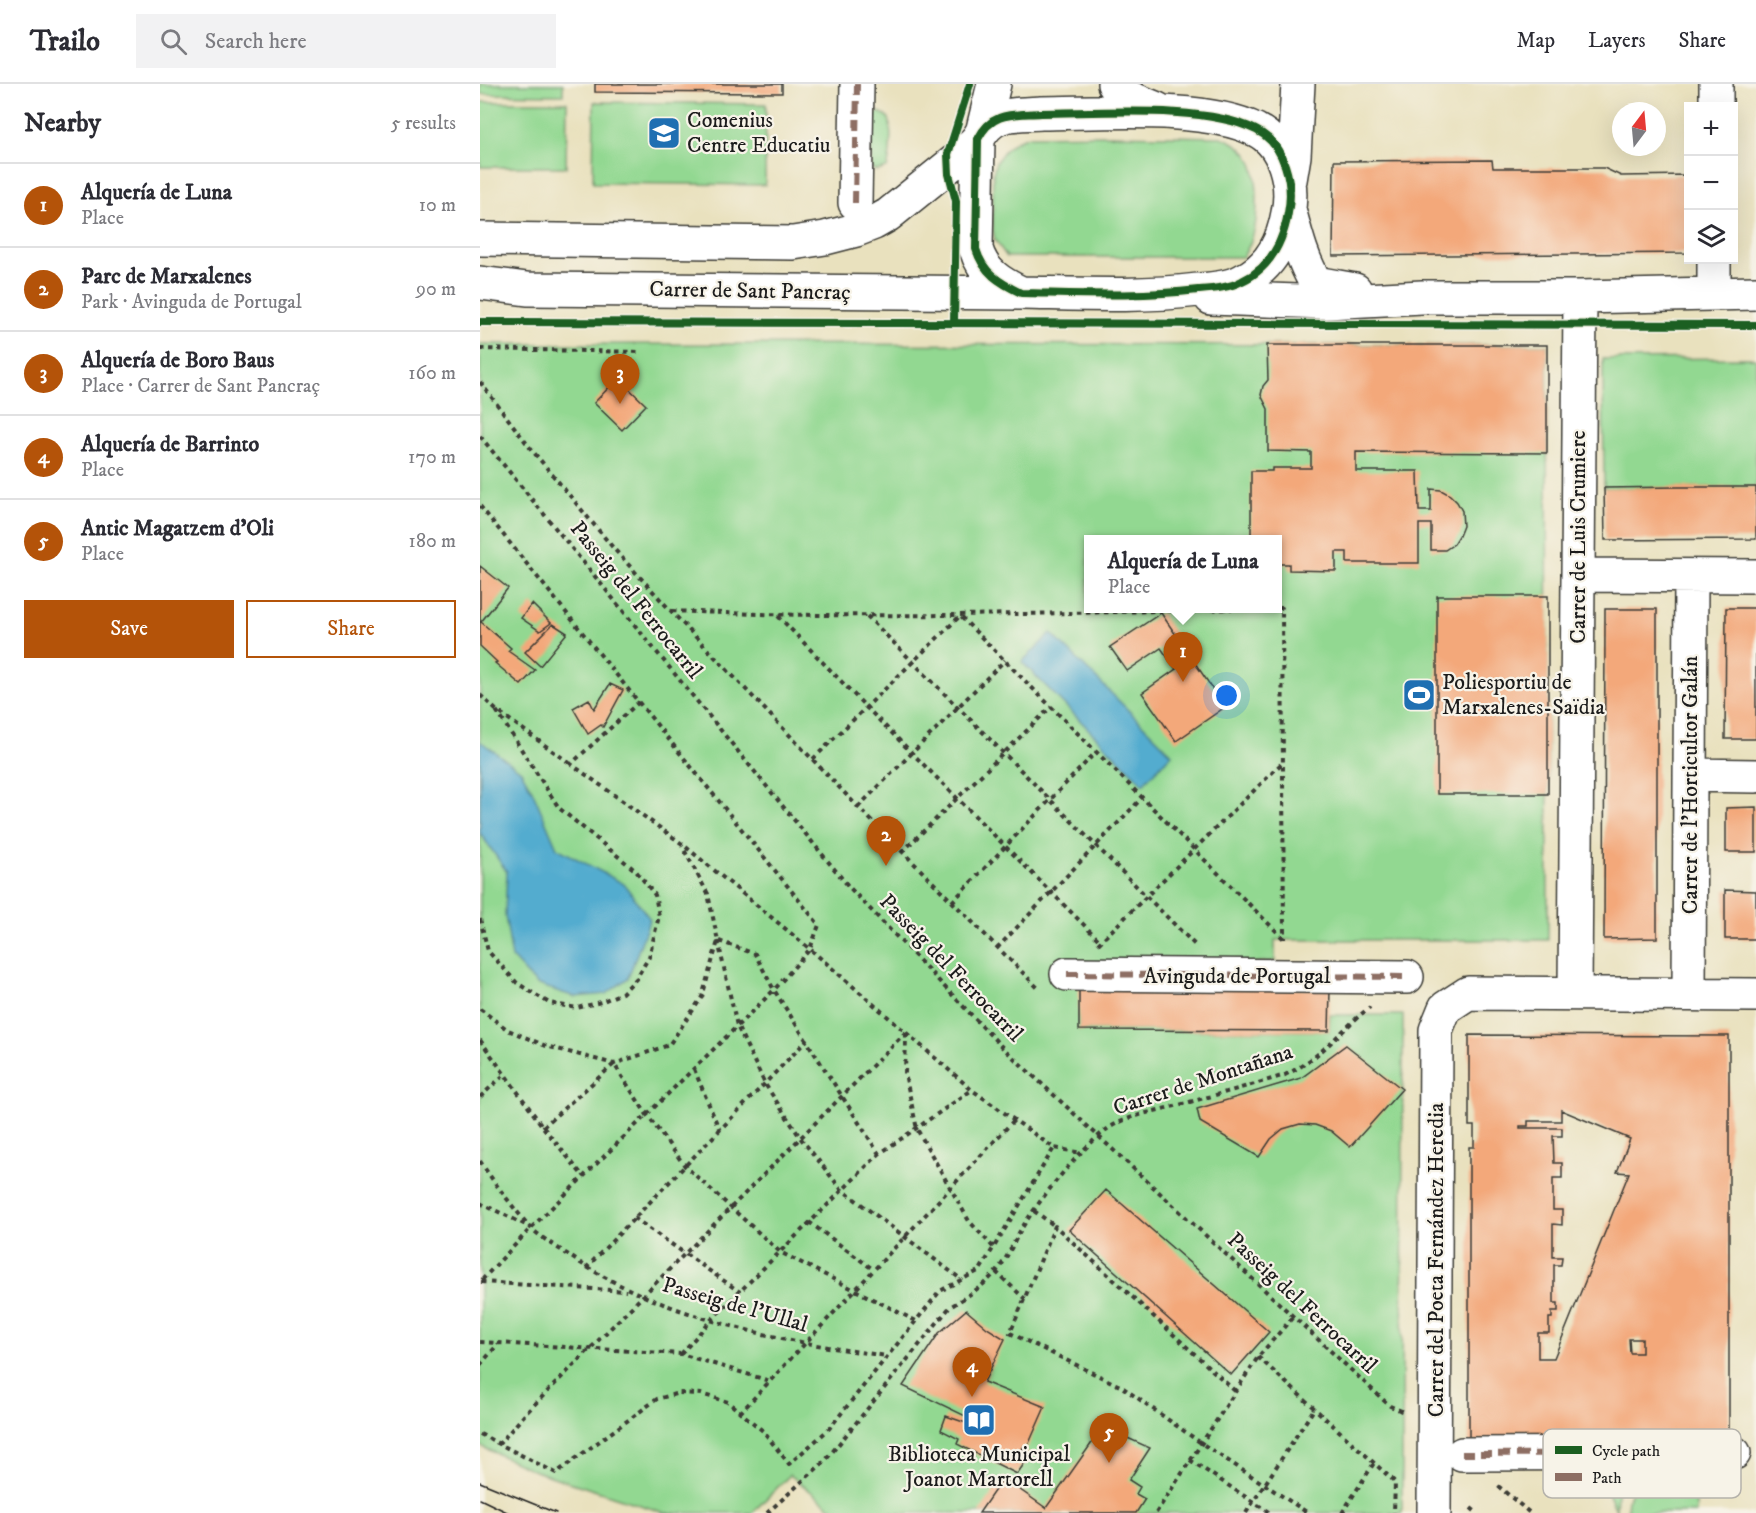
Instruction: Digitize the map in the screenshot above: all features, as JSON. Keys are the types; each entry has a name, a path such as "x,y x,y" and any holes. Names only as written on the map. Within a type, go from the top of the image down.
{"street":[{"path":"855,204 857,84"},
{"path":"994,84 980,134 976,249 979,262 989,274 1003,285 1021,294"},
{"path":"1114,84 1123,95 1146,106 1170,113"},
{"path":"1161,294 1217,288 1241,282 1260,270 1275,253 1284,232 1290,196 1298,84"},
{"path":"1716,84 1716,102"},
{"path":"480,239 793,243 825,238 856,230 888,215 960,157 992,120 1007,115 1041,113 1170,113 1235,121 1258,130 1271,141 1280,155 1300,252 1316,283 1338,288 1422,297"},
{"path":"1714,264 1714,293"},
{"name":"Carrer de Sant Pancraç","path":"480,283 527,289 1161,294"},
{"path":"1161,294 1242,300 1326,302 1422,297 1580,297 1756,293"},
{"name":"Carrer de Luis Crumiere","path":"1575,993 1580,297"},
{"path":"1578,575 1756,576"},
{"name":"Carrer de l'Horticultor Galán","path":"1689,993 1691,576"},
{"path":"1690,775 1756,776"},
{"name":"Avinguda de Portugal","path":"1067,974 1407,977"},
{"name":"Carrer del Poeta Fernández Heredia","path":"1434,1513 1436,1030 1444,1008 1468,993 1575,993"},
{"path":"1575,993 1756,994"},
{"path":"1462,1454 1543,1454"}],"path":[{"path":"480,349 641,352"},
{"path":"480,382 531,449 608,541 671,611 858,807 1045,996 1283,762"},
{"path":"480,506 819,925 810,949 774,990 583,1176 480,1282"},
{"path":"1282,608 1284,976"},
{"path":"671,611 778,616 1084,613"},
{"path":"813,759 960,615"},
{"path":"960,615 1284,939"},
{"path":"778,616 1134,975"},
{"path":"867,616 1225,975"},
{"path":"858,807 1005,660"},
{"path":"480,695 496,711 681,843 810,949 972,1090 1054,1148 1082,1153"},
{"path":"571,764 639,702"},
{"path":"902,852 1051,707"},
{"path":"480,919 488,951 517,983 549,1003 577,1008 601,1002 622,993 636,979 649,957 658,916 655,896 636,871 559,807 496,711"},
{"path":"952,902 1096,752"},
{"path":"997,948 1142,798"},
{"path":"681,843 708,894 737,1026 765,1084 800,1137 841,1189 962,1280"},
{"path":"718,941 755,954 774,990 879,1154"},
{"path":"543,1127 615,1064 669,1045 702,997 718,941"},
{"path":"480,1008 508,1030 546,1046 615,1064 647,1115 686,1166 780,1252 916,1321"},
{"path":"498,1444 590,1348 906,1032"},
{"path":"906,1032 905,1074 917,1129 969,1221 994,1248"},
{"path":"480,1040 543,1127 583,1176"},
{"path":"586,1268 807,1040"},
{"path":"694,1069 720,1131"},
{"path":"480,1097 505,1074"},
{"path":"681,1354 711,1320 841,1189 879,1154 972,1090"},
{"path":"740,1413 1015,1119"},
{"path":"480,1434 556,1473 657,1400 680,1393 701,1394 728,1402 763,1431 789,1464 828,1430 940,1291 980,1270 1054,1148"},
{"path":"480,1203 531,1228"},
{"path":"1034,1211 1055,1226 1235,1391"},
{"path":"634,1218 740,1292"},
{"path":"809,1222 874,1270"},
{"path":"1055,1226 1010,1333 1122,1387 1201,1443 1308,1513"},
{"path":"996,1272 1025,1299"},
{"path":"480,1282 630,1291"},
{"path":"1156,1513 1258,1357 1293,1317"},
{"path":"480,1342 681,1354 770,1381"},
{"path":"480,1365 499,1343"},
{"path":"1258,1357 1395,1482 1394,1513"},
{"path":"1246,1513 1314,1409"},
{"path":"1190,1460 1270,1513"},
{"path":"1342,1513 1374,1463"},
{"path":"1471,1508 1477,1513"}],"green space":[{"path":"480,84 563,84 563,95 480,94"},
{"path":"480,102 567,102 566,167 480,167"},
{"path":"594,102 766,104 765,185 593,183"},
{"path":"879,112 887,116 890,121 890,142 887,168 877,171 871,169 872,115"},
{"path":"1029,136 1221,137 1240,147 1251,161 1257,188 1254,229 1243,257 1007,257 995,240 993,230 993,173 996,162 1004,151 1016,141"},
{"path":"480,344 1547,345 1548,940 1275,940 1275,961 1080,978 1079,1030 1329,1031 1330,1015 1403,1015 1402,1513 838,1513 790,1475 752,1513 665,1513 535,1471 480,1446"},
{"path":"1756,358 1756,487 1604,488 1603,359"},
{"path":"1610,1498 1617,1498 1616,1510"},
{"path":"1629,1498 1695,1498 1696,1513 1628,1513"}],"water":[{"path":"1051,633 1172,754 1143,784 1022,662"},
{"path":"480,741 521,771 532,790 557,848 624,884 650,919 628,978 606,994 575,997 536,984 512,958 505,915 507,872 480,833"}],"building":[{"path":"595,84 782,84 782,93 595,92"},
{"path":"1492,160 1493,168 1604,168 1621,176 1684,175 1684,253 1333,256 1334,161"},
{"path":"1267,345 1547,345 1547,453 1356,452 1356,471 1418,471 1419,511 1431,511 1431,489 1441,490 1450,495 1462,511 1463,526 1459,536 1454,544 1445,550 1431,550 1431,524 1419,524 1419,563 1347,563 1347,552 1336,552 1336,571 1289,570 1289,564 1282,564 1282,535 1251,535 1251,471 1272,471 1272,468 1311,468 1311,452 1268,451 1268,409 1261,395 1263,386 1268,380"},
{"path":"618,378 646,405 622,430 594,403"},
{"path":"1756,487 1756,539 1605,540 1604,488"},
{"path":"480,566 508,588 481,622 511,648 508,651 535,670 521,685 495,663 497,662 480,646"},
{"path":"1437,596 1548,596 1548,794 1437,794"},
{"path":"532,604 551,623 540,631 521,618"},
{"path":"1726,608 1756,608 1756,739 1725,739"},
{"path":"1605,609 1657,609 1657,938 1604,939"},
{"path":"1161,613 1225,707 1176,741 1142,693 1176,669 1161,648 1127,671 1110,647"},
{"path":"553,624 567,633 540,666 525,652"},
{"path":"610,684 623,690 603,727 601,725 588,734 573,708 589,699 594,709"},
{"path":"1756,807 1756,852 1726,852 1726,808"},
{"path":"1725,890 1756,891 1756,939 1725,939"},
{"path":"1079,987 1330,989 1329,1031 1079,1030"},
{"path":"1469,1035 1729,1036 1729,1429 1543,1429 1543,1444 1469,1443 1469,1147 1474,1147 1474,1126 1469,1126","holes":["1561,1110 1630,1139 1617,1172 1629,1173 1554,1358 1538,1358 1538,1333 1549,1333 1549,1318 1552,1318 1552,1311 1558,1311 1558,1303 1554,1303 1554,1265 1561,1265 1562,1257 1553,1257 1553,1224 1562,1225 1562,1210 1553,1210 1553,1178 1562,1178 1562,1163 1554,1163 1553,1136 1562,1136 1562,1128 1520,1128 1520,1126 1528,1126 1528,1121 1561,1121","1629,1339 1642,1339 1642,1353 1630,1353"]},
{"path":"1346,1045 1402,1089 1350,1147 1331,1131 1315,1125 1300,1124 1283,1129 1271,1139 1259,1157 1200,1122 1197,1109 1301,1078"},
{"path":"1106,1190 1269,1332 1231,1375 1069,1230"},
{"path":"966,1310 987,1328 1005,1339 984,1382 1045,1407 1027,1448 1024,1446 1022,1449 1031,1454 1017,1474 957,1444 959,1439 941,1430 946,1416 972,1425 974,1420 903,1386 939,1333"},
{"path":"1103,1427 1150,1448 1129,1480 1140,1487 1136,1494 1145,1499 1136,1513 979,1513 1003,1478 1046,1508"}],"tram line":[{"path":"480,1482 556,1513"},
{"path":"480,1499 509,1513"}],"marked path":[{"path":"855,203 857,84"},
{"path":"1067,974 1407,977"},
{"path":"1462,1454 1543,1454"}],"cycle path":[{"path":"954,323 956,201 949,174 948,154 970,84"},
{"path":"1041,113 1181,113 1235,122 1266,136 1274,145 1285,166 1290,190 1286,224 1274,253 1252,276 1215,289 1154,294 1021,293 1006,285 988,271 976,249 978,139 990,123 1004,116 1041,113"},
{"path":"480,322 1756,325"}],"place":[{"name":"Comenius Centre Educatiu","path":"664,133"},
{"name":"Alquería de Boro Baus","path":"620,404"},
{"name":"Alquería de Luna","path":"1183,682"},
{"name":"Poliesportiu de Marxalenes-Saïdia","path":"1419,695"},
{"name":"Parc de Marxalenes","path":"886,866"},
{"name":"Alquería de Barrinto","path":"972,1397"},
{"name":"Biblioteca Municipal Joanot Martorell","path":"979,1420"},
{"name":"Antic Magatzem d'Oli","path":"1109,1463"}]}
